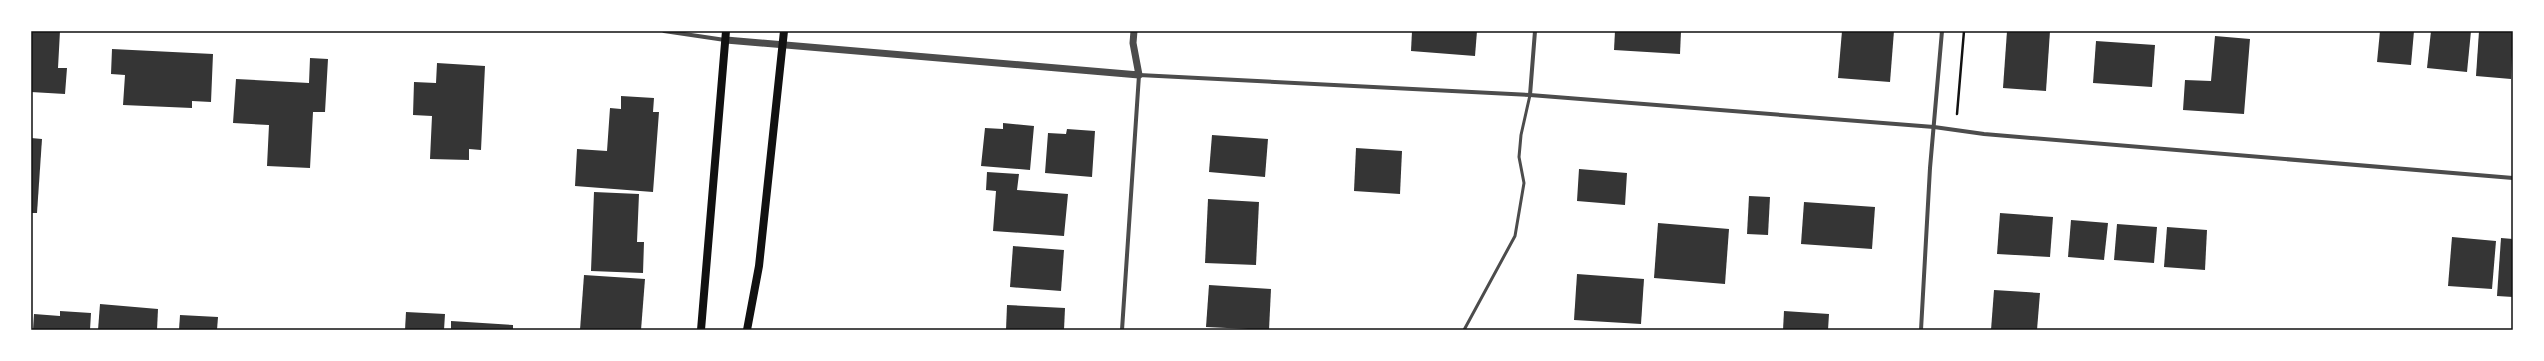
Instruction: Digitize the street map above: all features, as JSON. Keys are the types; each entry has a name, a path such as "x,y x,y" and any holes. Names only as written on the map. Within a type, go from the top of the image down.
{"main road":[{"path":"701,330 726,31"},
{"path":"747,330 759,266 784,31"}],"street":[{"path":"664,31 726,40 1139,75 1530,95 1934,127 2513,178"},
{"path":"1122,330 1139,75 1133,42 1134,31"},
{"path":"1530,95 1535,31"},
{"path":"1921,330 1934,127 1942,31"}],"lane":[{"path":"1464,330 1515,236 1524,183 1519,157 1521,135 1530,95"}],"path":[{"path":"1956,130 1964,31"}],"building":[{"path":"31,31 60,31 58,68 67,68 65,94 31,92"},
{"path":"1412,31 1477,31 1475,56 1411,51"},
{"path":"1615,31 1681,31 1680,54 1614,50"},
{"path":"1842,31 1894,31 1890,82 1838,78"},
{"path":"2007,31 2050,31 2046,91 2003,88"},
{"path":"2380,31 2414,31 2411,65 2377,62"},
{"path":"2431,31 2471,31 2467,72 2427,68"},
{"path":"2479,31 2513,31 2511,79 2476,76"},
{"path":"2215,36 2250,39 2244,114 2183,110 2185,80 2211,81"},
{"path":"2096,41 2155,45 2152,87 2093,83"},
{"path":"112,49 213,54 211,102 192,101 192,108 123,105 125,75 111,74"},
{"path":"310,58 328,59 325,112 313,112 310,168 267,166 269,125 233,123 236,79 309,83"},
{"path":"437,63 485,66 481,150 469,149 469,160 430,159 432,116 413,115 414,82 436,83"},
{"path":"621,96 654,98 653,112 659,112 653,192 575,186 577,149 607,151 610,108 621,109"},
{"path":"1003,123 1034,126 1030,170 981,166 985,128 1003,129"},
{"path":"1067,129 1095,131 1092,177 1045,173 1048,133 1066,134"},
{"path":"1212,135 1268,139 1265,177 1209,172"},
{"path":"31,138 42,139 37,213 31,213"},
{"path":"1356,148 1402,151 1400,194 1354,191"},
{"path":"1579,169 1627,173 1625,205 1577,201"},
{"path":"987,172 1019,174 1017,190 1068,194 1064,236 993,231 996,191 986,190"},
{"path":"594,192 639,194 637,242 644,242 643,273 591,271"},
{"path":"1749,196 1770,197 1768,235 1747,234"},
{"path":"1208,199 1259,202 1256,265 1205,263"},
{"path":"1804,202 1875,207 1872,249 1801,244"},
{"path":"2000,213 2053,217 2050,257 1997,254"},
{"path":"2071,220 2108,223 2104,260 2068,257"},
{"path":"1658,223 1729,229 1725,284 1654,278"},
{"path":"2117,224 2157,227 2154,263 2114,260"},
{"path":"2167,227 2207,230 2205,270 2164,267"},
{"path":"2452,237 2496,241 2492,289 2448,286"},
{"path":"2501,238 2513,239 2513,297 2497,296"},
{"path":"1013,246 1064,250 1061,291 1010,287"},
{"path":"1577,274 1644,279 1641,324 1574,320"},
{"path":"584,275 645,279 641,330 580,330"},
{"path":"1209,285 1271,289 1269,330 1206,327"},
{"path":"1994,290 2040,293 2037,330 1991,330"},
{"path":"100,304 158,309 157,330 98,330"},
{"path":"1007,305 1065,308 1064,330 1006,330"},
{"path":"60,311 91,313 90,330 33,330 34,314 60,316"},
{"path":"1784,311 1829,314 1828,330 1783,330"},
{"path":"406,312 445,314 444,330 405,330"},
{"path":"180,315 218,317 217,330 179,330"},
{"path":"451,321 513,325 513,330 451,330"}]}
